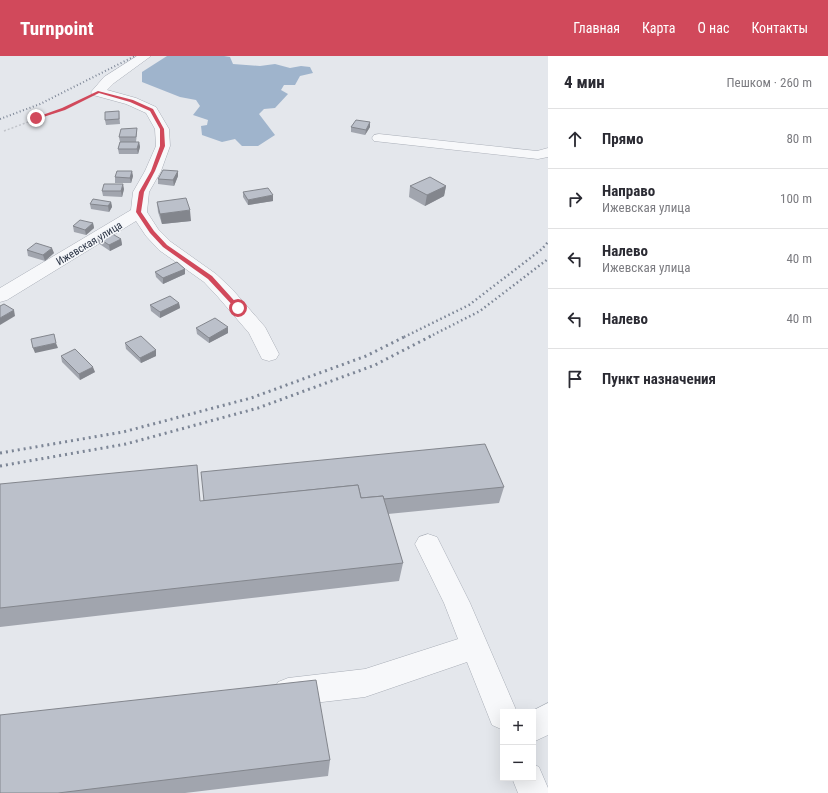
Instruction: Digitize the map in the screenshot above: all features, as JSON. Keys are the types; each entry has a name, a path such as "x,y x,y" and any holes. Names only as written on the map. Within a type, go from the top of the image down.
{"street":[{"path":"144,56 110,80 98,92 131,101 152,110 162,129 163,146 153,171 141,192 138,212 152,232 165,246 210,278 225,293 258,331 269,354"},
{"path":"379,138 538,155 548,152"},
{"name":"Ижевская улица","path":"0,296 97,239 138,212"},
{"path":"428,544 475,646 500,709"},
{"path":"262,695 365,683 475,646"},
{"path":"536,725 548,718"},
{"path":"529,781 534,793"}],"path":[{"path":"4,131 63,109 98,92"}],"water":[{"path":"167,56 224,56 230,57 233,64 260,66 275,64 290,68 301,66 310,67 313,73 300,76 295,85 284,85 281,90 288,94 275,108 264,109 259,114 275,135 258,146 242,146 235,139 222,142 202,135 201,126 207,125 208,120 193,115 200,106 196,100 180,97 142,82 142,72"}],"building":[{"path":"119,111 119,119 105,120 105,112"},
{"path":"356,120 370,122 366,130 351,127"},
{"path":"137,128 136,137 119,137 121,129"},
{"path":"120,142 139,142 137,149 118,149"},
{"path":"163,170 178,171 173,180 158,179"},
{"path":"117,171 132,171 130,178 115,177"},
{"path":"430,177 446,186 427,195 410,186"},
{"path":"104,184 123,184 121,191 102,191"},
{"path":"268,188 273,195 248,200 243,192"},
{"path":"186,198 190,210 160,214 157,202"},
{"path":"93,199 111,202 108,206 90,204"},
{"path":"80,220 93,223 85,230 73,226"},
{"path":"109,232 121,239 109,245 97,237"},
{"path":"36,243 52,248 43,255 27,250"},
{"path":"177,262 185,269 163,278 155,272"},
{"path":"170,296 179,303 160,312 150,305"},
{"path":"4,304 14,310 0,318 0,306"},
{"path":"215,318 228,327 209,338 196,328"},
{"path":"54,334 56,343 33,348 31,339"},
{"path":"141,336 156,350 140,358 125,343"},
{"path":"75,349 93,367 79,374 61,356"},
{"path":"485,444 504,487 384,499 383,496 361,498 358,485 204,501 201,472"},
{"path":"197,465 200,501 358,485 361,498 383,496 403,563 0,608 0,484"},
{"path":"316,680 330,760 58,793 0,793 0,715"}],"railway":[{"path":"0,119 40,104 135,56"},
{"path":"404,337 469,305 542,249 548,242"},
{"path":"429,337 480,311 548,259"},
{"path":"0,466 126,444 258,408 375,365 431,336"},
{"path":"0,453 123,432 251,398 366,356 404,337"}],"route":[{"path":"36,118 63,109 98,92 131,101 152,110 162,129 163,146 153,171 141,192 138,212 152,232 165,246 210,278 238,308"}]}
